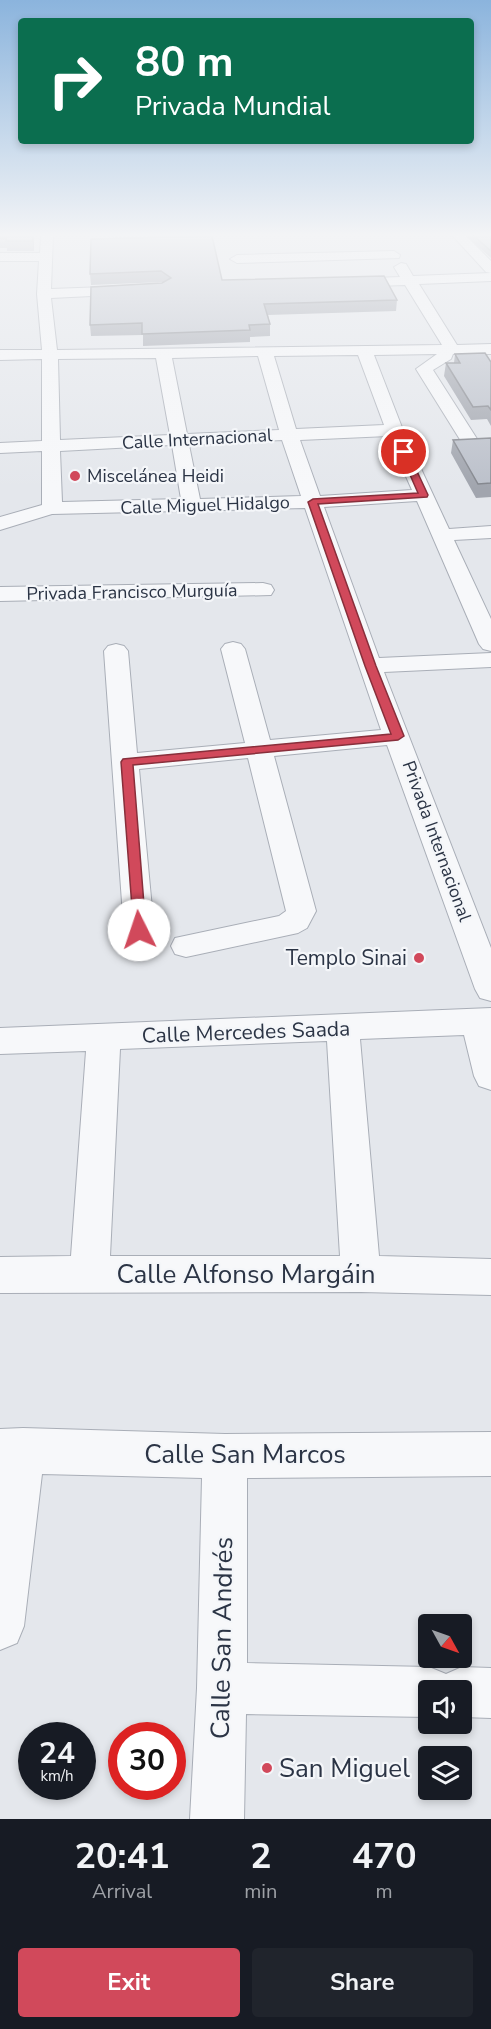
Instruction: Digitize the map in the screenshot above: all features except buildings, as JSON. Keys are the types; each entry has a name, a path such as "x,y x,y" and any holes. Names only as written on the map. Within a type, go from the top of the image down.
{"street":[{"path":"47,320 50,355 52,508"},
{"path":"432,320 449,349"},
{"path":"449,349 444,357 424,369 470,442"},
{"path":"0,355 491,349"},
{"path":"364,350 394,430 442,535 481,595 491,644"},
{"name":"Privada Internacional","path":"265,352 289,435 370,666 491,989"},
{"path":"163,354 192,505"},
{"name":"Calle Internacional","path":"0,448 394,430"},
{"name":"Calle Miguel Hidalgo","path":"0,524 52,508 313,502 424,495"},
{"path":"442,535 491,532"},
{"name":"Privada Francisco Murguía","path":"0,594 263,590"},
{"path":"186,946 287,925 300,916 301,911 233,649"},
{"path":"116,651 127,762 139,930"},
{"path":"370,666 491,660"},
{"path":"127,762 398,736"},
{"path":"484,1022 491,1076"},
{"name":"Calle Mercedes Saada","path":"0,1041 484,1022"},
{"path":"342,1029 361,1274"},
{"path":"89,1274 104,1037"},
{"name":"Calle Alfonso Margáin","path":"0,1275 361,1274 491,1277"},
{"path":"0,1626 12,1450"},
{"name":"Calle San Marcos","path":"12,1450 225,1456 491,1454"},
{"name":"Calle San Andrés","path":"217,1819 222,1688 225,1456"},
{"path":"222,1688 418,1692"},
{"path":"472,1692 491,1693"}],"place":[{"name":"Miscelánea Heidi","path":"75,476"},
{"name":"Templo Sinai","path":"419,958"},
{"name":"San Miguel","path":"267,1768"}],"route":[{"path":"139,930 127,762 398,736 370,666 313,502 424,495 404,452"}]}
